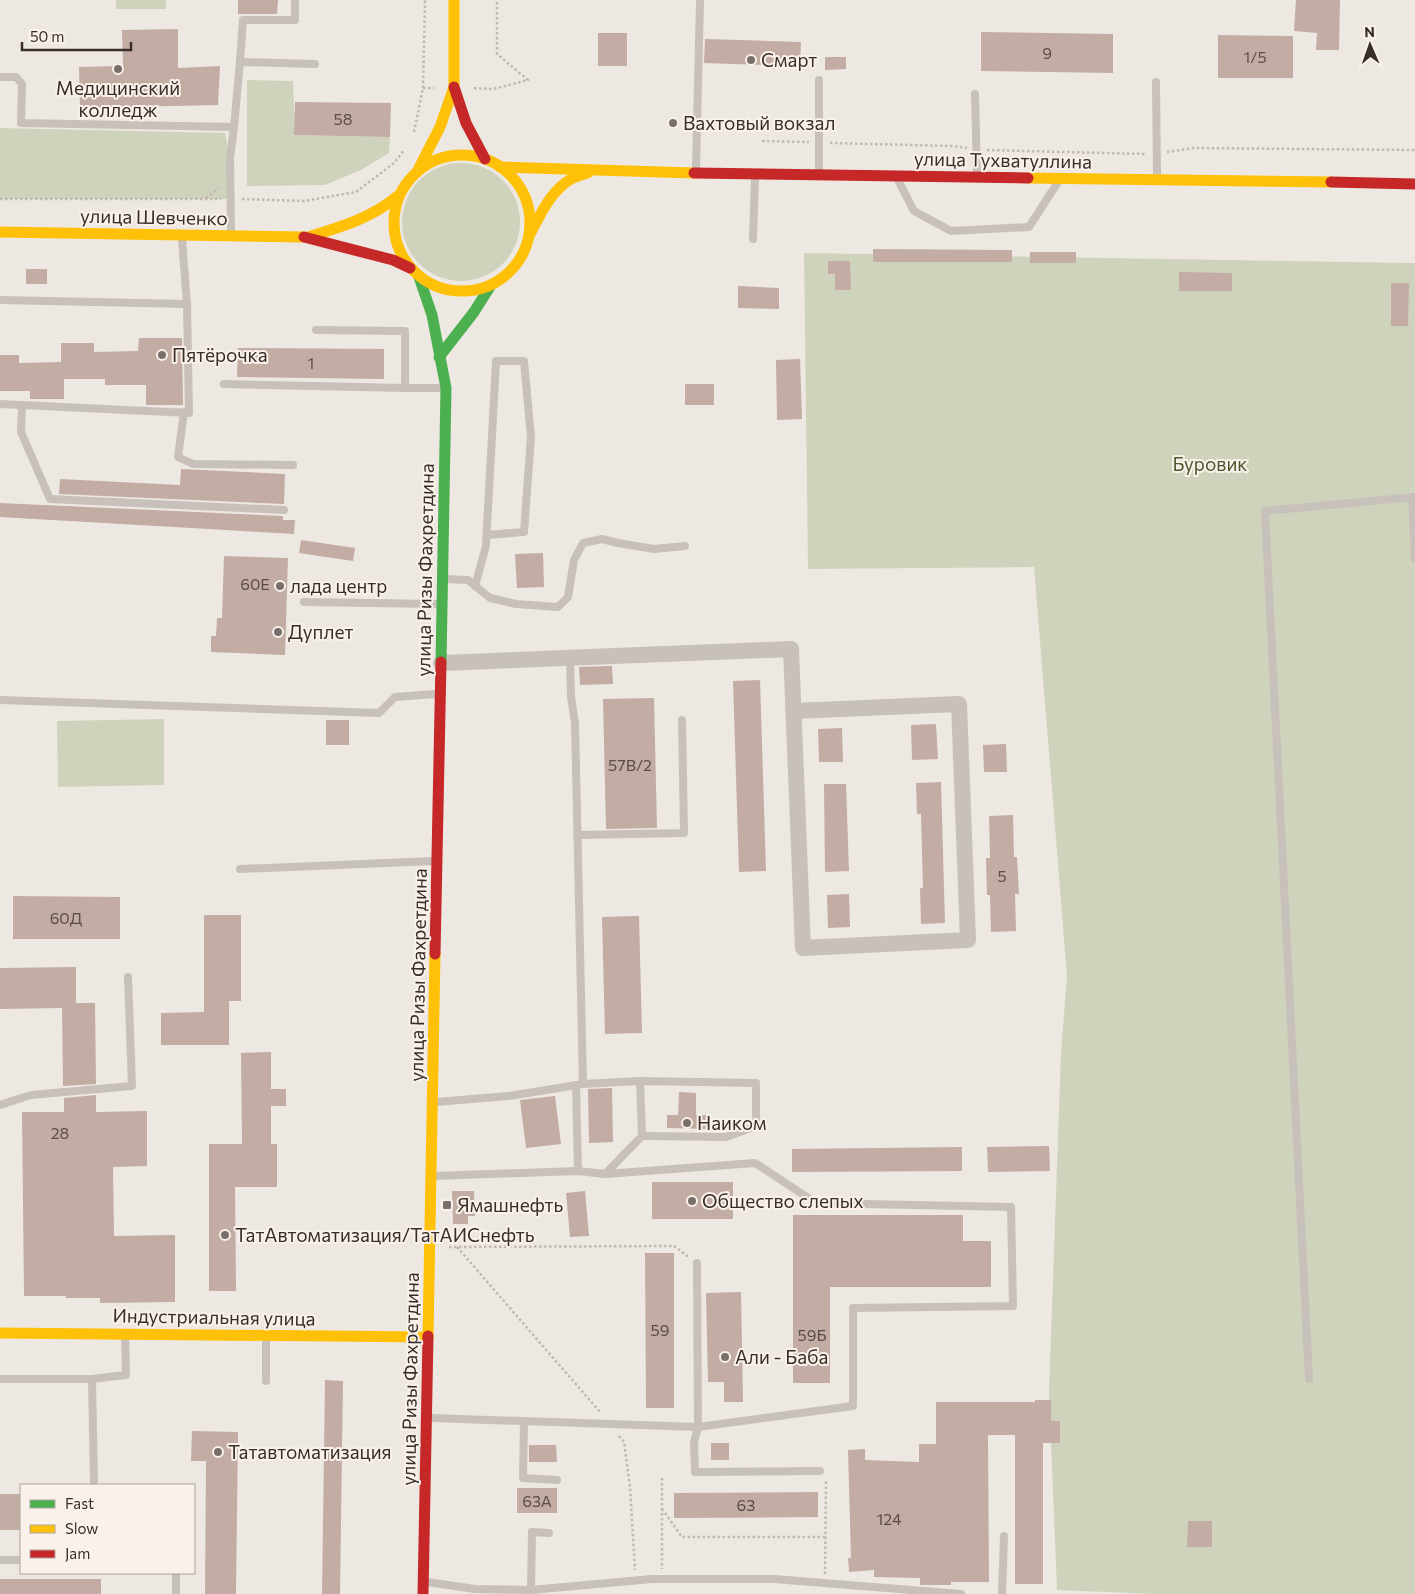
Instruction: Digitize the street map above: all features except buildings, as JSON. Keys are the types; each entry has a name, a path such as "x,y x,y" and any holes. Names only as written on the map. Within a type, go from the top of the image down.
{"main road":[{"path":"454,0 454,87 466,123 485,159"},
{"path":"417,172 440,127 454,87"},
{"path":"308,237 364,219 389,205 417,172 426,165 449,156 485,159 500,167 512,178 521,190 527,205 530,220 529,236"},
{"name":"улица Тухватуллина","path":"500,167 696,173 1415,184"},
{"path":"399,195 394,214 394,233 400,252 410,268 419,277 436,286 454,291 473,290 492,284 505,276 516,265 524,251 529,236 555,192 569,180 591,171"},
{"name":"улица Шевченко","path":"0,232 308,237"},
{"path":"308,237 394,260 410,268"},
{"name":"улица Ризы Фахретдина","path":"419,277 432,315 446,388 424,1594"},
{"path":"439,356 474,312 492,284"},
{"name":"Индустриальная улица","path":"0,1333 428,1337"}],"street":[{"path":"441,662 791,649 793,711 803,948 968,940 959,704 793,711"}],"lane":[{"path":"231,235 230,158 243,20 295,20 295,0"},
{"path":"696,173 700,0"},
{"path":"240,62 315,64"},
{"path":"0,77 16,77 22,84 21,123 234,127"},
{"path":"819,80 819,175"},
{"path":"1156,82 1157,179"},
{"path":"975,94 977,178"},
{"path":"753,239 755,174"},
{"path":"895,176 914,211 951,231 1029,228 1060,178"},
{"path":"0,404 189,413 187,304 182,236"},
{"path":"0,300 187,304"},
{"path":"316,330 405,331 404,388"},
{"path":"475,586 486,546 496,361 524,361 531,437 524,532 487,535"},
{"path":"224,384 446,388"},
{"path":"22,405 21,432 50,499 284,510"},
{"path":"184,412 178,457 193,464 292,465"},
{"path":"1310,1379 1265,511 1414,497 1415,559"},
{"path":"442,578 468,580 490,598 516,604 558,607 568,597 574,560 584,544 602,539 618,544 654,548 685,546"},
{"path":"304,602 442,604"},
{"path":"570,658 575,723 577,835 578,1171"},
{"path":"0,700 379,713 395,697 440,694"},
{"path":"577,835 684,833 682,720"},
{"path":"240,869 437,861"},
{"path":"0,1105 31,1095 132,1086 128,977"},
{"path":"605,1174 642,1136 640,1081"},
{"path":"434,1102 509,1096 579,1084 640,1081 756,1083 756,1126 726,1137 642,1136"},
{"path":"426,1418 698,1427 853,1406 853,1308 1013,1306 1011,1207 816,1203 756,1163 605,1174 578,1171 432,1176"},
{"path":"697,1263 698,1427 694,1442 695,1472 820,1471"},
{"path":"0,1378 92,1379 126,1375 125,1334"},
{"path":"266,1335 266,1381"},
{"path":"92,1379 94,1481"},
{"path":"524,1421 523,1478 557,1480"},
{"path":"531,1590 532,1532 549,1533"},
{"path":"1002,1594 1004,1536"},
{"path":"0,1560 20,1560"},
{"path":"176,1574 176,1594"},
{"path":"424,1581 475,1589 531,1590 636,1580 774,1579 961,1594"}],"path":[{"path":"414,132 424,88 424,0"},
{"path":"424,88 493,89 528,80 497,54 497,0"},
{"path":"762,141 951,146 977,150 1157,154 1194,148 1415,150"},
{"path":"0,199 231,199 304,201 356,192 394,163 406,148"},
{"path":"430,1247 674,1246 697,1263"},
{"path":"456,1247 624,1442 630,1487 636,1580"},
{"path":"820,1471 826,1481 825,1583"},
{"path":"662,1478 662,1579"},
{"path":"662,1509 682,1537 826,1537"}],"green space":[{"path":"116,0 166,0 166,9 116,9"},
{"path":"247,80 293,81 295,135 390,137 389,153 361,170 325,185 247,186"},
{"path":"0,128 225,133 230,158 231,199 0,199"},
{"path":"461,163 483,168 503,180 515,200 520,222 515,244 503,264 483,276 461,281 439,276 419,264 407,244 402,222 407,200 419,180 439,168"},
{"name":"Буровик","path":"804,253 1415,263 1415,1594 1155,1594 1057,1590 1049,1392 1061,1053 1067,976 1034,567 808,569"},
{"path":"164,719 164,785 58,787 57,721"}],"traffic: fast":[{"path":"419,277 432,315 446,388 441,662"},
{"path":"439,357 474,312 491,285"}],"traffic: slow":[{"path":"417,172 440,127 454,87 454,0"},
{"path":"462,155 488,160 510,175 525,197 530,223 525,249 510,271 488,286 462,291 436,286 414,271 399,249 394,223 399,197 414,175 436,160 462,155"},
{"path":"500,167 694,173"},
{"path":"529,236 546,205 557,190 571,179 589,172"},
{"path":"1028,178 1331,182"},
{"path":"308,237 367,216 399,195"},
{"path":"0,232 304,237"},
{"path":"428,1336 435,954"},
{"path":"0,1333 428,1337"}],"traffic: jam":[{"path":"454,87 466,123 485,159"},
{"path":"694,173 1028,178"},
{"path":"1331,182 1415,184"},
{"path":"304,237 393,260 410,268"},
{"path":"435,954 441,662"},
{"path":"423,1594 428,1336"}],"place":[{"name":"Смарт","path":"751,60"},
{"name":"Медицинский колледж","path":"118,69"},
{"name":"Вахтовый вокзал","path":"673,123"},
{"name":"Пятёрочка","path":"162,355"},
{"name":"лада центр","path":"280,586"},
{"name":"Дуплет","path":"278,632"},
{"name":"Наиком","path":"687,1123"},
{"name":"Общество слепых","path":"692,1201"},
{"name":"Ямашнефть","path":"447,1205"},
{"name":"ТатАвтоматизация/ТатАИСнефть","path":"225,1235"},
{"name":"Али - Баба","path":"725,1357"},
{"name":"Татавтоматизация","path":"218,1452"}]}
